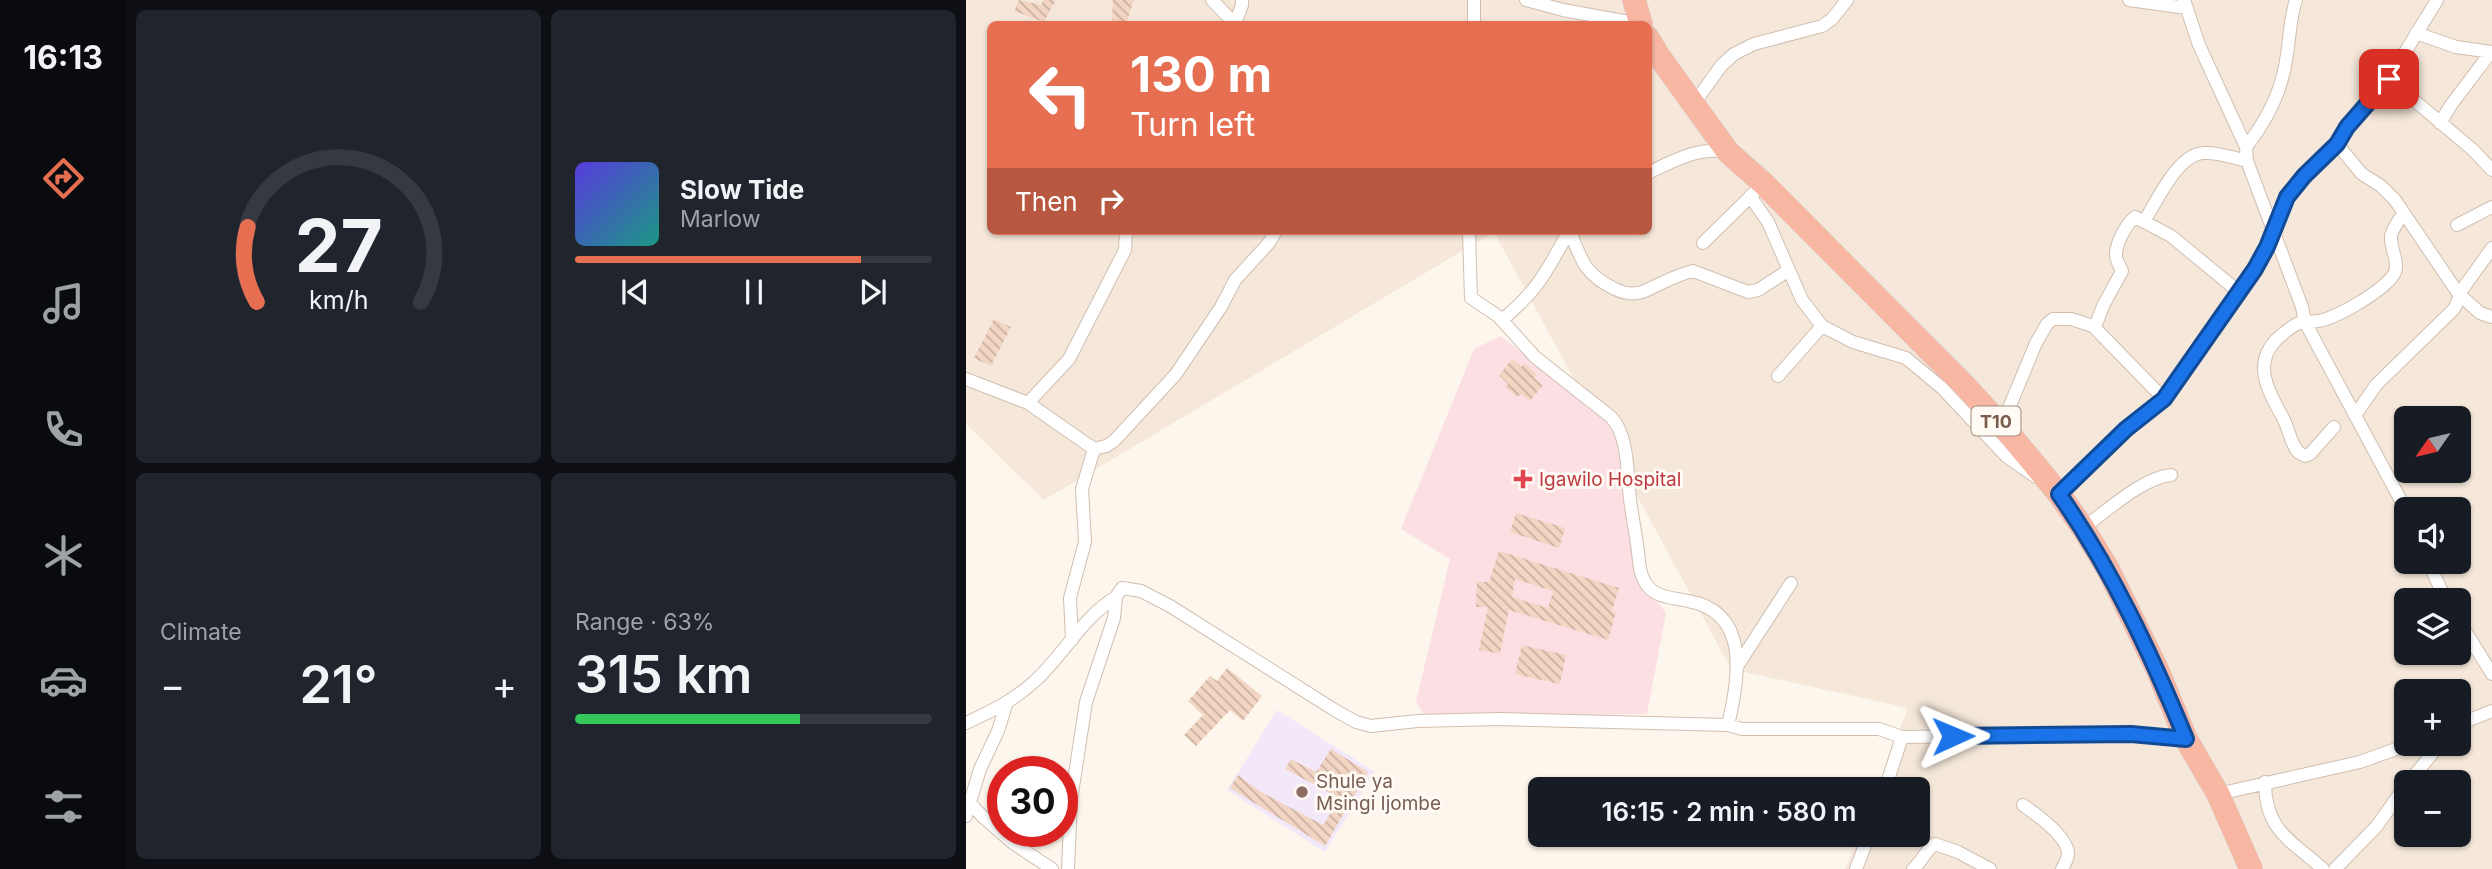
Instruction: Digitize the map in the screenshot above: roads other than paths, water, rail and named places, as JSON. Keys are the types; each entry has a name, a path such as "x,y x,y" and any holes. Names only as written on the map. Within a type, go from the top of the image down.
{"highway":[{"path":"1635,0 1640,21"},
{"name":"T10","path":"1652,50 1757,190 1966,387 2059,494 2108,569 2158,671 2186,739 2218,794 2251,869"}],"street":[{"path":"1212,0 1230,21"},
{"path":"1234,21 1242,0"},
{"path":"1474,0 1474,21"},
{"path":"1526,0 1624,21"},
{"path":"1693,105 1721,66 1734,54 1754,44 1822,26 1832,19 1847,0"},
{"path":"2129,0 2186,4 2199,45 2246,146 2247,161 2302,307 2305,322 2399,497"},
{"path":"2246,146 2265,123 2278,92 2296,0"},
{"path":"1703,243 1757,190 1802,300 1822,326 1853,342 1906,358 1942,388 2006,456 2059,494 2126,429 2164,399 2267,247 2287,197 2337,144 2347,127 2389,79 2438,0"},
{"path":"2416,33 2456,47 2492,52 2440,123"},
{"path":"2389,79 2473,150 2492,170"},
{"path":"2337,144 2362,174 2389,193 2437,266 2459,294 2480,313 2492,317"},
{"path":"1652,171 1696,153 1716,150 1728,152"},
{"path":"2145,220 2179,166 2191,155 2207,152 2247,161"},
{"path":"2457,225 2492,207"},
{"path":"2334,428 2309,454 2305,456 2300,453 2269,395 2263,363 2267,351 2284,333 2305,322 2319,321 2343,311 2372,294 2394,275 2397,265 2391,237 2404,213"},
{"path":"2095,327 2122,271 2115,255 2132,218 2145,220 2171,236 2239,292"},
{"path":"1028,404 1069,359 1103,288 1125,250 1126,235"},
{"path":"966,380 1028,404 1094,449 1106,446 1114,441 1176,374 1221,307 1235,280 1274,235"},
{"path":"1469,235 1471,298 1502,320 1530,352 1616,421 1624,452 1642,576 1647,586 1657,595 1698,603 1712,610 1734,638 1738,665 1728,725"},
{"path":"1502,320 1534,290 1551,267 1567,235"},
{"path":"1571,235 1589,273 1602,283 1624,293 1641,292 1693,271 1748,292 1758,290 1789,270"},
{"path":"2356,414 2376,385 2454,309 2459,294 2492,248"},
{"path":"2001,427 2036,343 2048,322 2071,319 2095,327 2164,399"},
{"path":"1778,376 1822,326"},
{"path":"1072,640 1070,598 1085,542 1082,489 1094,449"},
{"path":"2083,528 2146,483 2171,475"},
{"path":"1738,665 1791,583"},
{"path":"966,723 1006,705 1036,680 1097,611 1116,597 1122,588 1142,591 1180,612 1333,709 1356,722 1371,726 1417,721 1499,719 1728,725 1742,729 1878,729 1902,737 2131,734 2186,739"},
{"path":"1068,869 1070,815 1086,702 1114,618 1116,597"},
{"path":"2471,640 2492,674"},
{"path":"1006,705 998,731 980,769 968,809 983,817 1013,843 1052,869"},
{"path":"2471,719 2492,710"},
{"path":"1889,777 1902,737"},
{"path":"2218,794 2360,762 2394,750"},
{"path":"2419,770 2430,756"},
{"path":"2265,782 2267,811 2275,827 2323,869"},
{"path":"2335,869 2376,827 2394,803"},
{"path":"2024,805 2049,825 2066,848 2067,858 2062,869"},
{"path":"1913,869 1925,857 1929,848 1937,844 1990,869"},
{"path":"1856,869 1864,847"}],"place":[{"name":"Igawilo Hospital","path":"1523,479"},
{"name":"Shule ya Msingi Ijombe","path":"1302,792"}]}
